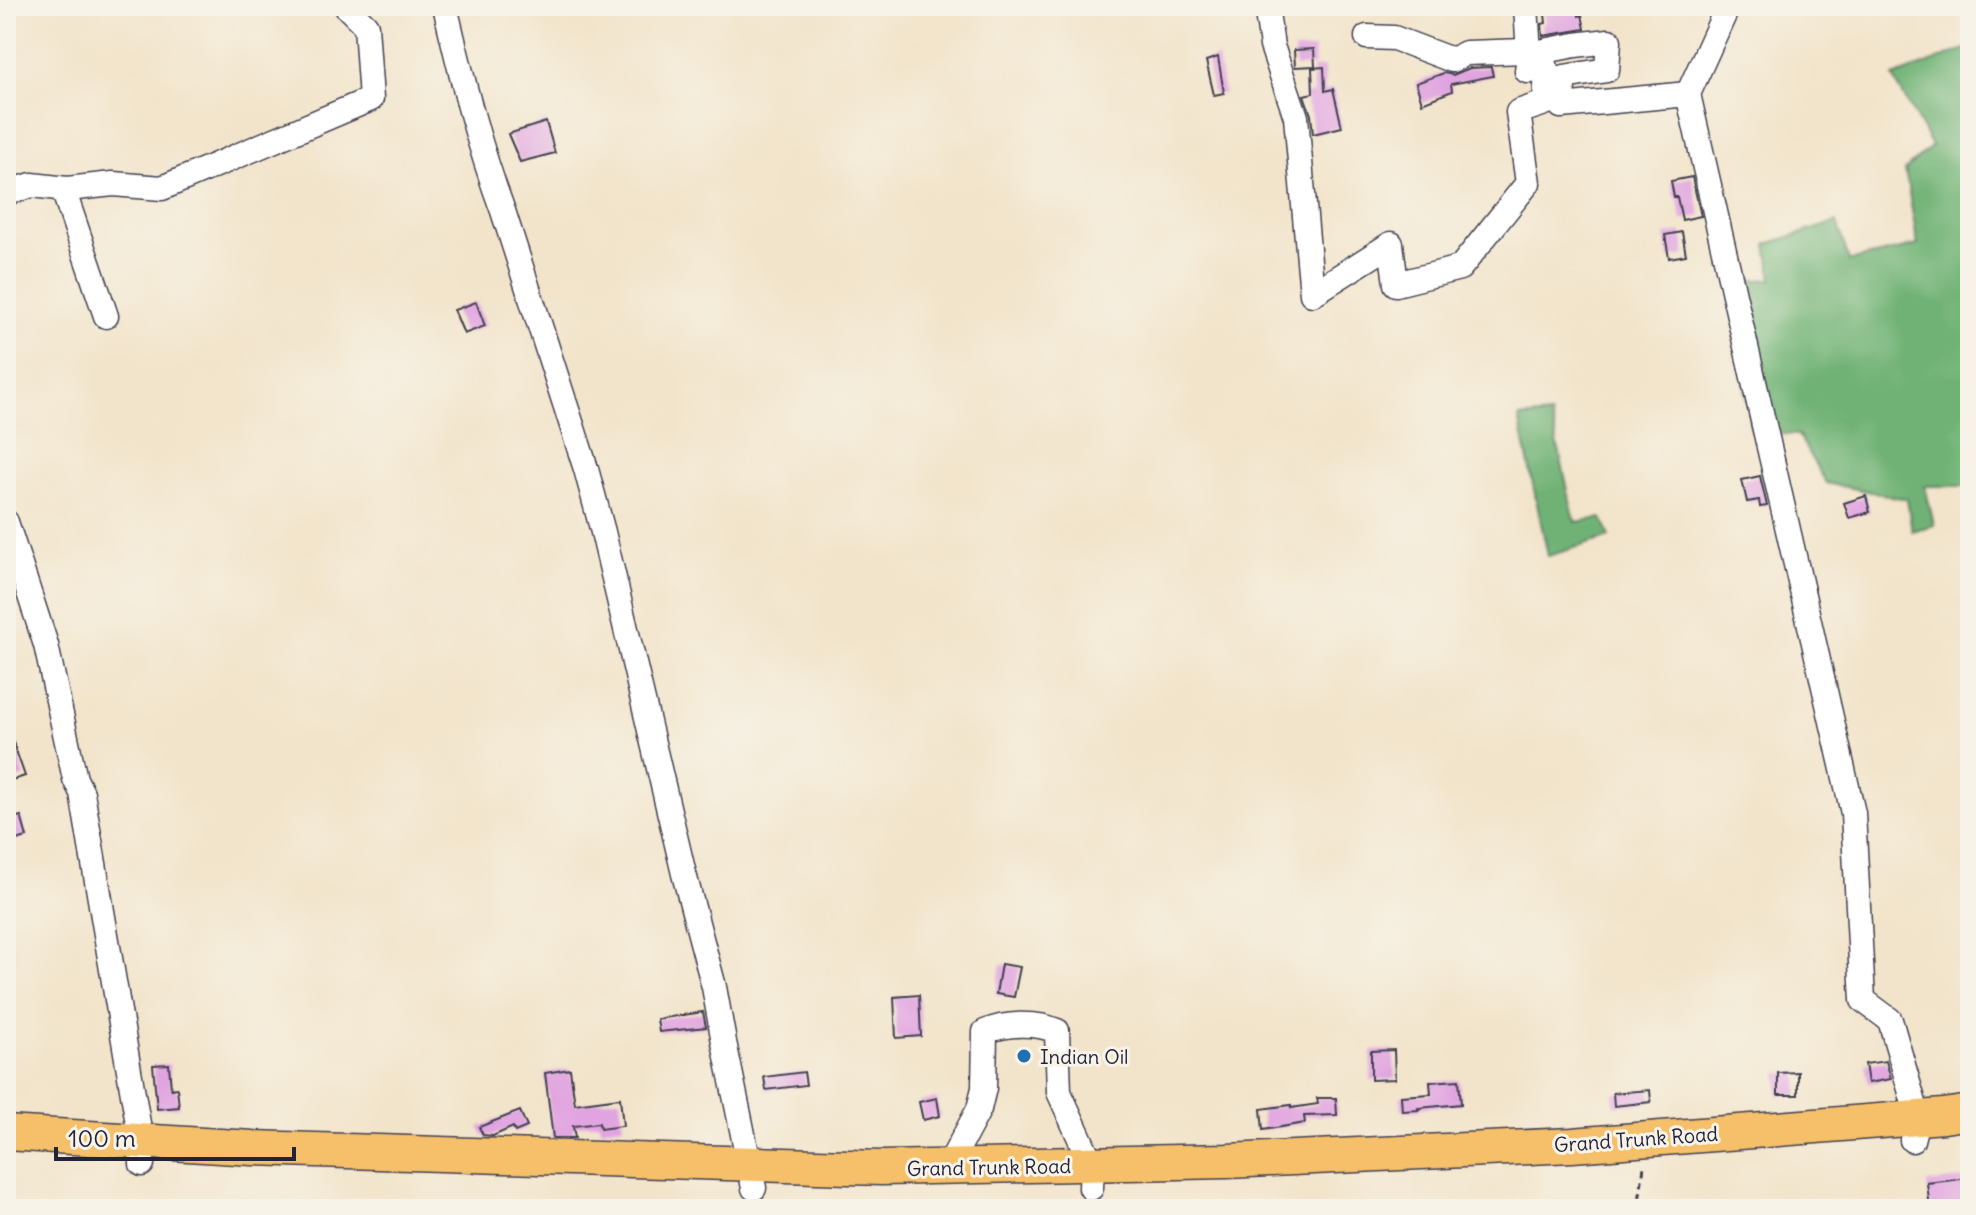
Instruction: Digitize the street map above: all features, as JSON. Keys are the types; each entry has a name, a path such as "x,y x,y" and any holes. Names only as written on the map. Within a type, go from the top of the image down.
{"highway":[{"name":"Grand Trunk Road","path":"6,1133 250,1170 752,1176 948,1167 1226,1184 1558,1169 1645,1162 1915,1128 1944,1116 1970,1112"},
{"name":"Grand Trunk Road","path":"752,1176 880,1191 1091,1177 1227,1161 1915,1128 1945,1139 1970,1135"},
{"name":"Grand Trunk Road","path":"6,1156 141,1152"}],"street":[{"path":"6,193 32,185 63,189 113,184 162,188 371,99 366,26 346,6"},
{"path":"445,6 487,169 586,469 603,532 714,987 752,1176"},
{"path":"1266,6 1272,46 1296,117 1312,294 1391,244 1396,284 1460,268 1528,183 1518,112 1545,103 1547,70 1527,71 1526,6"},
{"path":"1728,6 1688,94 1853,813 1863,1000 1890,1020 1915,1128"},
{"path":"1367,37 1394,38 1452,60 1466,53 1526,51 1529,54 1609,41 1607,70 1564,77 1561,106 1688,94"},
{"path":"63,189 106,316"},
{"path":"6,522 46,645 75,779 82,793 141,1152"},
{"path":"948,1167 979,1109 984,1088 985,1032 1000,1026 1046,1026 1057,1031 1059,1092 1091,1177"}],"path":[{"path":"1638,1209 1645,1162"}],"green space":[{"path":"1970,47 1970,486 1925,486 1934,525 1912,531 1907,499 1826,483 1798,435 1751,432 1731,282 1772,279 1767,244 1837,222 1849,261 1918,245 1905,170 1932,146 1893,77"},
{"path":"1551,415 1575,522 1602,518 1610,537 1548,556 1519,418"}],"building":[{"path":"1544,6 1577,6 1585,29 1543,36 1542,24 1546,23"},
{"path":"1314,49 1315,66 1295,67 1294,50"},
{"path":"1218,57 1224,93 1214,95 1206,61"},
{"path":"1324,67 1325,91 1333,89 1342,127 1313,134 1304,95 1313,93 1312,68"},
{"path":"1491,67 1493,76 1451,84 1452,91 1422,103 1416,83 1444,73 1453,75 1470,68"},
{"path":"546,122 555,153 520,162 508,134"},
{"path":"1692,177 1701,216 1682,220 1671,181"},
{"path":"1682,232 1686,255 1669,258 1665,235"},
{"path":"476,302 485,326 464,334 454,310"},
{"path":"1760,476 1767,506 1760,507 1759,500 1747,502 1742,480"},
{"path":"1866,496 1870,512 1849,518 1844,503"},
{"path":"8,728 25,776 13,780 6,762"},
{"path":"21,816 27,837 9,842 6,820"},
{"path":"1001,964 1020,967 1014,997 996,994"},
{"path":"919,995 921,1036 896,1038 894,997"},
{"path":"703,1012 706,1027 659,1032 657,1019"},
{"path":"1394,1050 1395,1079 1371,1080 1371,1051"},
{"path":"1886,1061 1891,1079 1868,1083 1865,1064"},
{"path":"169,1064 171,1089 177,1088 179,1107 157,1109 153,1065"},
{"path":"570,1069 575,1104 620,1098 623,1126 600,1129 599,1123 573,1126 575,1138 553,1138 545,1073"},
{"path":"804,1072 806,1085 766,1090 764,1077"},
{"path":"1798,1072 1798,1095 1778,1095 1778,1073"},
{"path":"1459,1080 1461,1104 1402,1111 1401,1096 1431,1094 1430,1082"},
{"path":"1650,1090 1651,1102 1614,1106 1613,1093"},
{"path":"937,1098 940,1116 923,1120 919,1102"},
{"path":"1317,1098 1336,1098 1337,1115 1304,1116 1305,1123 1263,1130 1261,1109 1318,1104"},
{"path":"520,1111 527,1127 515,1132 513,1127 493,1136 483,1135 479,1127"},
{"path":"1970,1178 1970,1209 1930,1209 1927,1183"}],"place":[{"name":"Indian Oil","path":"1024,1056"}]}
